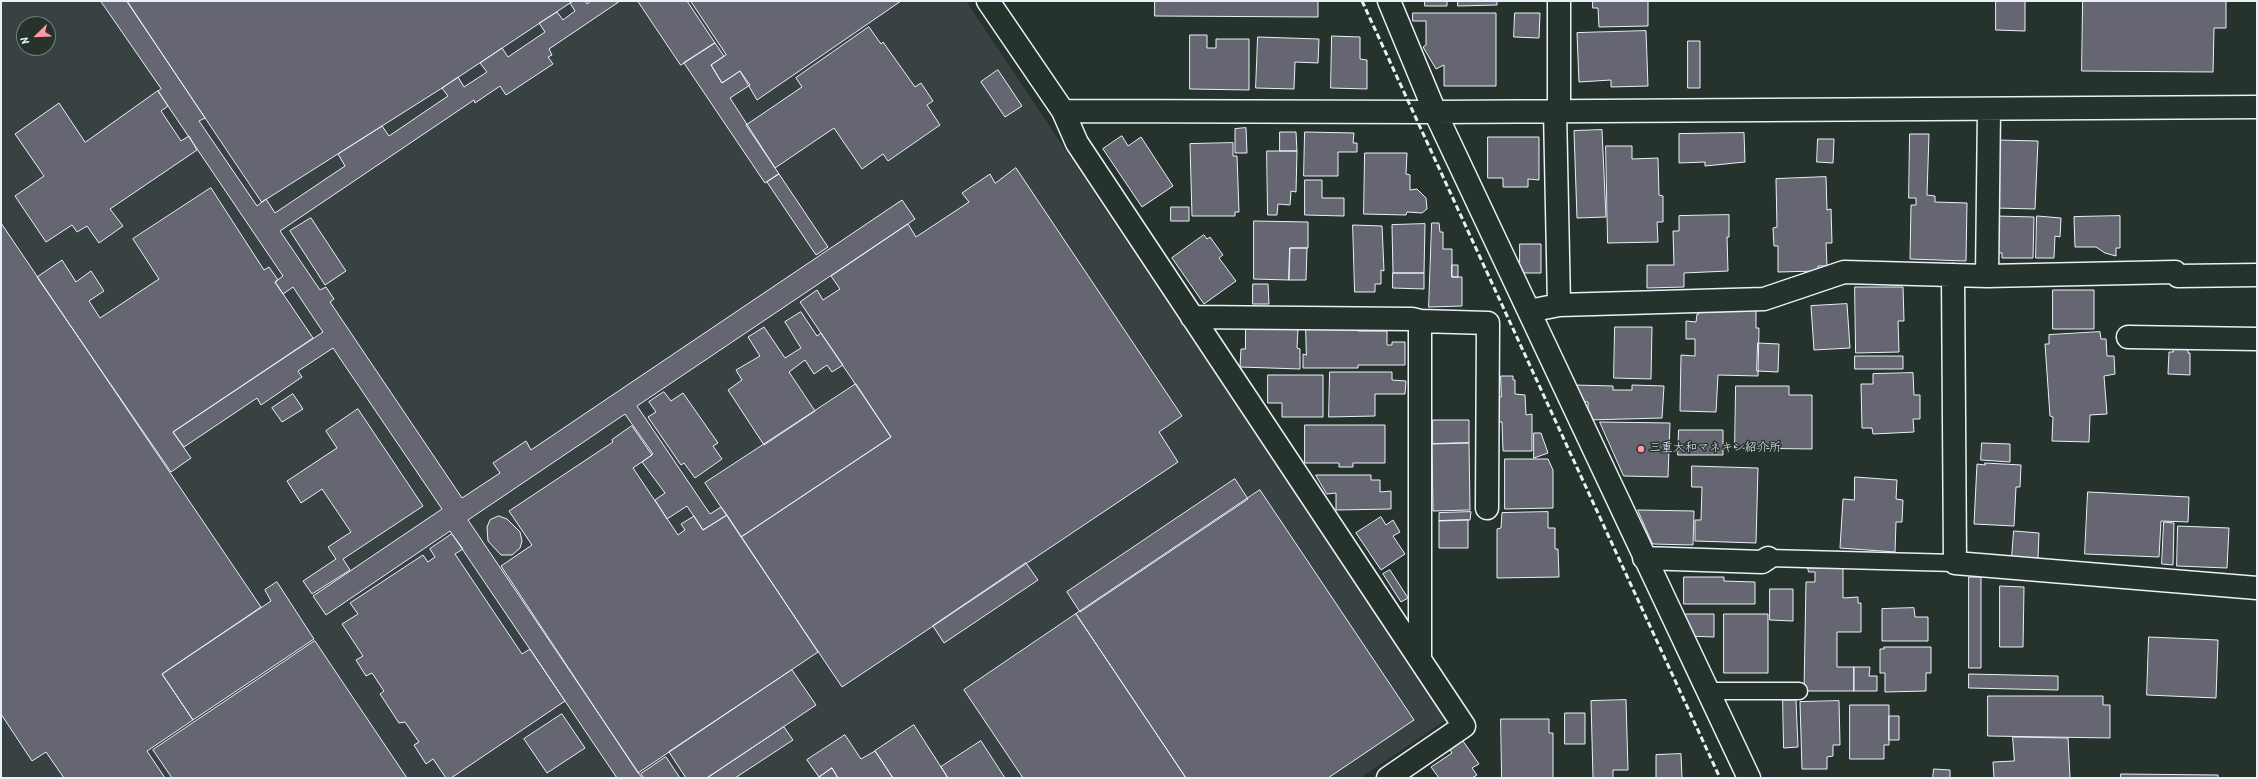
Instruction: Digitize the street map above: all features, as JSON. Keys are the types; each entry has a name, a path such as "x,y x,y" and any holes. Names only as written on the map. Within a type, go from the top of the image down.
{"street":[{"path":"988,1 1063,111 1077,143 1464,726 1417,769 1388,778"},
{"path":"1388,1 1435,112 1749,778"},
{"path":"1559,1 1557,110 1559,305"},
{"path":"1063,111 1435,112 1557,110 2257,107"},
{"path":"1987,276 1989,109"},
{"path":"1529,311 1559,305 1764,298 1844,272 1987,276 2174,272 2178,276 2257,275"},
{"path":"1953,275 1955,563 2257,588"},
{"path":"1192,317 1412,319 1420,321 1488,323 1487,508"},
{"path":"1420,321 1420,659"},
{"path":"2128,337 2257,339"},
{"path":"1644,558 1762,562 1768,558"}],"lane":[{"path":"1768,558 1955,563"},
{"path":"1708,691 1799,691"}],"shaded area":[{"path":"1,1 966,1 1446,720 1360,778 1,778"}],"building":[{"path":"101,1 127,1 205,118 199,121 257,206 266,199 275,213 345,166 338,154 382,126 389,136 448,96 442,88 458,77 464,87 487,72 480,63 502,48 508,57 545,32 539,23 557,12 563,20 575,11 570,3 573,1 585,1 587,4 591,1 620,1 549,49 552,55 548,57 553,64 506,95 500,86 475,103 474,100 280,231 320,290 326,287 334,299 330,302 462,498 500,473 493,463 526,441 531,450 902,200 915,219 637,406 710,514 721,507 727,515 703,530 687,506 667,519 655,500 665,493 642,462 653,454 625,414 468,520 642,778 617,778 450,531 326,615 313,596 442,509 333,348 298,371 302,377 261,405 257,398 184,447 173,432 323,332 293,287 283,294 275,282 283,276 158,91 161,89"},
{"path":"127,1 573,1 442,88 262,202"},
{"path":"638,1 687,1 715,43 681,65"},
{"path":"691,1 901,1 757,100 740,71 722,83 711,65 726,55"},
{"path":"1155,1 1318,1 1318,17 1155,16"},
{"path":"1425,1 1447,1 1447,6 1425,6"},
{"path":"1458,1 1497,1 1497,5 1458,6"},
{"path":"1593,1 1648,1 1648,26 1599,27 1598,8 1593,8"},
{"path":"1996,1 2025,1 2025,31 1996,30"},
{"path":"2083,1 2226,1 2226,28 2214,28 2213,72 2082,71"},
{"path":"1413,13 1496,13 1496,86 1444,86 1444,65 1436,69 1423,47 1426,45 1426,21 1413,21"},
{"path":"1515,13 1540,13 1539,38 1514,37"},
{"path":"869,27 881,44 883,42 915,87 921,83 933,101 927,105 940,125 888,161 883,154 862,169 834,128 775,168 746,125 802,87 796,78"},
{"path":"1646,31 1648,86 1611,87 1611,80 1579,82 1577,33"},
{"path":"1190,35 1207,35 1207,48 1216,48 1216,39 1249,39 1249,90 1190,89"},
{"path":"1332,36 1360,37 1360,59 1367,60 1367,89 1331,88"},
{"path":"1258,37 1319,39 1318,63 1295,62 1294,89 1256,88"},
{"path":"1688,41 1700,41 1700,88 1688,88"},
{"path":"715,43 724,56 711,65 722,83 740,71 750,85 730,98 779,174 765,183 684,63"},
{"path":"998,70 1022,106 1005,117 981,82"},
{"path":"158,91 168,106 161,111 181,141 189,136 197,150 110,209 123,226 99,243 87,226 77,232 72,225 46,242 15,196 44,176 15,134 59,103 85,142"},
{"path":"1246,128 1247,153 1235,153 1235,129"},
{"path":"1602,130 1606,217 1577,218 1574,131"},
{"path":"1280,132 1296,132 1297,151 1280,151"},
{"path":"1305,132 1354,133 1353,143 1357,143 1357,152 1338,152 1338,176 1304,176"},
{"path":"1744,133 1745,162 1705,166 1705,162 1679,163 1679,134"},
{"path":"1910,134 1929,134 1927,195 1935,196 1935,202 1967,203 1966,261 1910,259 1911,205 1916,205 1916,198 1909,198"},
{"path":"1122,136 1128,146 1141,137 1173,186 1142,207 1103,149"},
{"path":"1488,137 1539,137 1539,180 1528,179 1528,187 1503,187 1503,178 1488,178"},
{"path":"1818,139 1834,139 1833,163 1817,162"},
{"path":"1998,140 2038,141 2035,209 1996,208"},
{"path":"1233,143 1233,156 1237,156 1239,212 1235,212 1235,216 1192,216 1190,144"},
{"path":"1606,146 1632,146 1632,159 1658,158 1659,195 1663,196 1663,222 1657,222 1658,242 1608,243"},
{"path":"1267,151 1297,151 1296,192 1291,191 1290,205 1278,204 1277,215 1268,215"},
{"path":"1365,153 1407,153 1406,174 1410,175 1410,190 1417,189 1426,198 1427,209 1422,213 1407,212 1406,215 1364,214"},
{"path":"1016,168 1182,416 1159,432 1178,462 842,687 741,537 891,437 800,302 817,290 823,300 840,289 831,276 908,224 916,237 969,202 962,193 990,174 995,183"},
{"path":"779,174 828,247 816,255 767,182"},
{"path":"1826,177 1827,210 1831,209 1832,243 1826,243 1827,266 1818,266 1818,271 1778,272 1778,246 1774,246 1773,228 1777,227 1776,179"},
{"path":"1305,180 1322,180 1322,198 1344,198 1344,216 1305,215"},
{"path":"211,188 264,270 269,267 278,280 275,282 313,338 173,432 191,458 171,472 37,277 62,260 76,282 91,271 104,291 89,301 100,318 159,279 133,239"},
{"path":"1171,207 1189,207 1189,221 1171,221"},
{"path":"1729,215 1729,237 1727,237 1728,271 1684,273 1684,287 1647,288 1647,265 1674,265 1673,231 1679,231 1679,216"},
{"path":"1996,216 2034,217 2033,258 2002,258 2002,253 1997,253"},
{"path":"2037,216 2061,218 2060,237 2055,236 2054,258 2036,258"},
{"path":"2120,216 2120,248 2116,248 2116,256 2105,253 2096,247 2075,247 2074,217"},
{"path":"311,218 346,271 325,285 290,231"},
{"path":"1254,221 1308,222 1308,248 1290,248 1289,280 1254,279"},
{"path":"1,223 261,607 162,674 193,720 147,751 165,778 64,778 46,752 32,761 1,714"},
{"path":"1432,223 1439,223 1440,232 1443,232 1443,249 1452,249 1452,277 1462,277 1462,306 1429,307"},
{"path":"1425,224 1424,273 1393,273 1392,225"},
{"path":"1353,225 1382,226 1384,271 1381,270 1381,284 1375,284 1375,292 1355,292"},
{"path":"1204,235 1207,239 1210,237 1223,255 1219,258 1236,281 1204,304 1172,258"},
{"path":"1520,244 1541,244 1541,273 1520,273"},
{"path":"1290,248 1307,248 1306,280 1289,280"},
{"path":"1452,265 1458,265 1458,277 1452,277"},
{"path":"1393,273 1424,273 1424,289 1393,288"},
{"path":"1253,284 1268,284 1269,304 1253,304"},
{"path":"1855,287 1903,287 1904,321 1898,321 1899,352 1856,353"},
{"path":"2053,290 2094,290 2094,329 2053,329"},
{"path":"1847,304 1850,348 1814,350 1811,306"},
{"path":"1723,309 1756,310 1756,328 1759,328 1758,376 1718,375 1716,412 1680,411 1681,355 1695,356 1695,339 1686,339 1686,321 1696,322 1699,311 1723,312"},
{"path":"801,312 817,336 821,333 843,365 832,372 827,365 814,374 805,360 789,372 815,411 764,445 728,390 742,380 736,370 760,356 748,337 764,327 785,358 801,348 785,322"},
{"path":"1615,327 1652,327 1651,379 1614,378"},
{"path":"1246,328 1298,329 1297,348 1300,349 1300,369 1240,367 1241,349 1245,349"},
{"path":"1306,328 1359,328 1358,331 1387,331 1387,345 1392,345 1392,342 1405,342 1405,365 1358,365 1358,368 1303,368 1303,354 1306,355"},
{"path":"2100,332 2101,339 2106,339 2107,356 2114,356 2115,374 2104,376 2107,414 2090,415 2089,442 2052,441 2053,417 2050,416 2045,344 2049,344 2049,335"},
{"path":"1758,343 1779,344 1778,372 1757,371"},
{"path":"2173,348 2188,348 2188,353 2190,353 2190,375 2168,374 2169,352 2173,352"},
{"path":"1855,356 1903,356 1903,369 1855,369"},
{"path":"1330,372 1392,372 1392,380 1406,381 1405,394 1375,394 1375,416 1329,417"},
{"path":"1913,373 1914,395 1920,395 1920,419 1913,419 1914,432 1873,434 1872,428 1862,428 1861,384 1873,384 1873,374"},
{"path":"1268,375 1323,375 1323,417 1282,417 1282,403 1268,403"},
{"path":"1501,376 1513,376 1513,380 1515,380 1515,394 1525,395 1526,415 1532,414 1532,451 1503,451 1502,422 1498,422 1498,397 1501,397"},
{"path":"856,384 891,437 741,537 705,483"},
{"path":"1574,385 1613,386 1613,390 1632,390 1632,385 1664,386 1662,418 1588,420 1588,402 1580,401"},
{"path":"1736,386 1789,386 1789,395 1812,395 1812,449 1735,448"},
{"path":"664,392 671,401 683,393 718,443 713,446 722,459 695,478 684,463 681,465 648,417 656,412 649,402"},
{"path":"293,394 303,409 282,422 272,408"},
{"path":"358,409 423,506 343,559 350,570 312,594 303,581 336,559 328,547 351,532 322,489 301,503 287,481 337,448 326,431"},
{"path":"1433,420 1469,420 1469,443 1433,444"},
{"name":"三重大和マネキン紹介所","path":"1600,422 1670,423 1668,477 1624,476"},
{"path":"1305,425 1385,425 1385,463 1353,463 1353,467 1339,467 1339,463 1305,463"},
{"path":"632,426 652,455 633,468 678,535 685,530 681,524 694,516 703,530 727,515 818,652 638,773 501,566 532,545 509,511 613,442 612,440"},
{"path":"1679,430 1723,430 1723,455 1678,455"},
{"path":"1534,433 1541,433 1548,453 1534,458"},
{"path":"1469,443 1470,510 1433,511 1432,444"},
{"path":"1982,443 2010,444 2010,462 1981,460"},
{"path":"1505,459 1548,459 1553,470 1553,508 1505,509"},
{"path":"1985,463 2021,465 2020,487 2016,487 2014,526 1974,524 1977,464 1985,465"},
{"path":"1692,466 1758,468 1756,543 1695,541 1695,520 1701,520 1702,487 1692,487"},
{"path":"1316,475 1371,475 1371,480 1380,480 1380,492 1391,491 1391,509 1336,510 1336,493 1327,494"},
{"path":"1855,477 1897,480 1896,499 1903,500 1902,522 1896,522 1895,552 1840,548 1843,499 1854,500"},
{"path":"1235,479 1248,499 1080,612 1067,592"},
{"path":"1260,490 1414,720 1328,778 1186,778 1076,614"},
{"path":"2088,492 2189,497 2188,522 2161,521 2159,557 2085,554"},
{"path":"1638,510 1694,511 1693,545 1653,544"},
{"path":"1471,512 1470,520 1439,521 1439,513"},
{"path":"1548,512 1548,528 1555,528 1555,549 1558,549 1559,577 1497,578 1497,529 1501,528 1502,513"},
{"path":"499,516 507,519 520,532 522,541 520,548 512,555 501,555 488,541 487,527 490,520"},
{"path":"1381,517 1386,525 1393,520 1400,532 1393,536 1405,554 1381,570 1356,533"},
{"path":"1468,520 1468,548 1439,548 1439,521"},
{"path":"2164,522 2174,523 2173,565 2162,564"},
{"path":"2178,526 2229,528 2227,568 2177,566"},
{"path":"2014,531 2039,533 2038,558 2012,557"},
{"path":"452,534 463,549 455,554 522,654 530,649 565,701 451,778 446,778 433,759 426,764 414,745 419,742 405,722 399,723 380,694 384,691 372,673 366,676 356,660 363,656 342,624 358,614 350,603 423,555 428,562 435,557 430,549"},
{"path":"1026,563 1038,580 944,643 933,626"},
{"path":"1808,568 1843,568 1843,598 1858,597 1858,603 1861,603 1861,632 1837,632 1837,667 1854,667 1854,691 1804,691 1806,582 1815,582 1815,572 1809,572"},
{"path":"1390,570 1408,598 1401,602 1383,574"},
{"path":"1684,577 1724,577 1724,581 1755,582 1755,604 1684,604"},
{"path":"1969,577 1981,577 1981,668 1969,668"},
{"path":"277,582 314,639 193,720 162,674 271,601 265,590"},
{"path":"2000,586 2024,587 2023,647 2000,647"},
{"path":"1770,589 1793,589 1793,621 1770,620"},
{"path":"1914,608 1915,617 1928,617 1928,641 1882,641 1882,609"},
{"path":"1076,614 1186,778 1023,778 964,690"},
{"path":"1686,614 1714,614 1714,637 1686,636"},
{"path":"1724,614 1768,614 1768,673 1724,673"},
{"path":"2149,637 2218,640 2216,698 2147,695"},
{"path":"315,641 407,778 172,778 153,750"},
{"path":"1884,647 1931,647 1931,673 1926,673 1926,691 1885,692 1885,673 1880,673 1880,649 1884,649"},
{"path":"1854,667 1870,667 1869,676 1877,676 1877,691 1854,691"},
{"path":"792,670 816,705 707,778 686,778 669,752"},
{"path":"1969,674 2058,676 2058,690 1969,688"},
{"path":"1988,696 2103,696 2103,705 2110,705 2110,738 1988,736"},
{"path":"1626,700 1628,770 1613,770 1613,778 1593,778 1591,701"},
{"path":"1783,700 1796,700 1798,747 1784,748"},
{"path":"1839,701 1840,745 1833,745 1833,756 1827,757 1827,769 1802,769 1800,702"},
{"path":"1850,705 1889,705 1889,745 1884,745 1884,759 1850,759"},
{"path":"1565,713 1585,713 1585,744 1565,744"},
{"path":"562,714 585,748 547,773 524,739"},
{"path":"1889,716 1899,716 1899,740 1889,740"},
{"path":"1501,719 1549,719 1549,733 1553,733 1553,778 1502,778"},
{"path":"914,725 948,778 893,778 875,751"},
{"path":"784,727 793,740 735,778 707,778"},
{"path":"845,735 861,759 875,751 893,778 838,778 832,768 819,777 807,760"},
{"path":"2013,737 2068,738 2070,778 1994,778 1993,762 2014,761"},
{"path":"981,741 1005,778 948,778 941,767"},
{"path":"1463,741 1479,764 1472,768 1477,775 1472,778 1439,778 1431,767 1452,753 1450,750"},
{"path":"1681,754 1682,778 1656,778 1656,755"},
{"path":"666,757 680,778 644,778 641,774"},
{"path":"832,768 838,778 817,778 819,777"},
{"path":"1934,769 1950,770 1950,778 1933,778"},
{"path":"2121,774 2218,775 2218,778 2121,778"}],"railway":[{"path":"1362,1 1720,778"}],"place":[{"name":"三重大和マネキン紹介所","path":"1641,449"}]}
